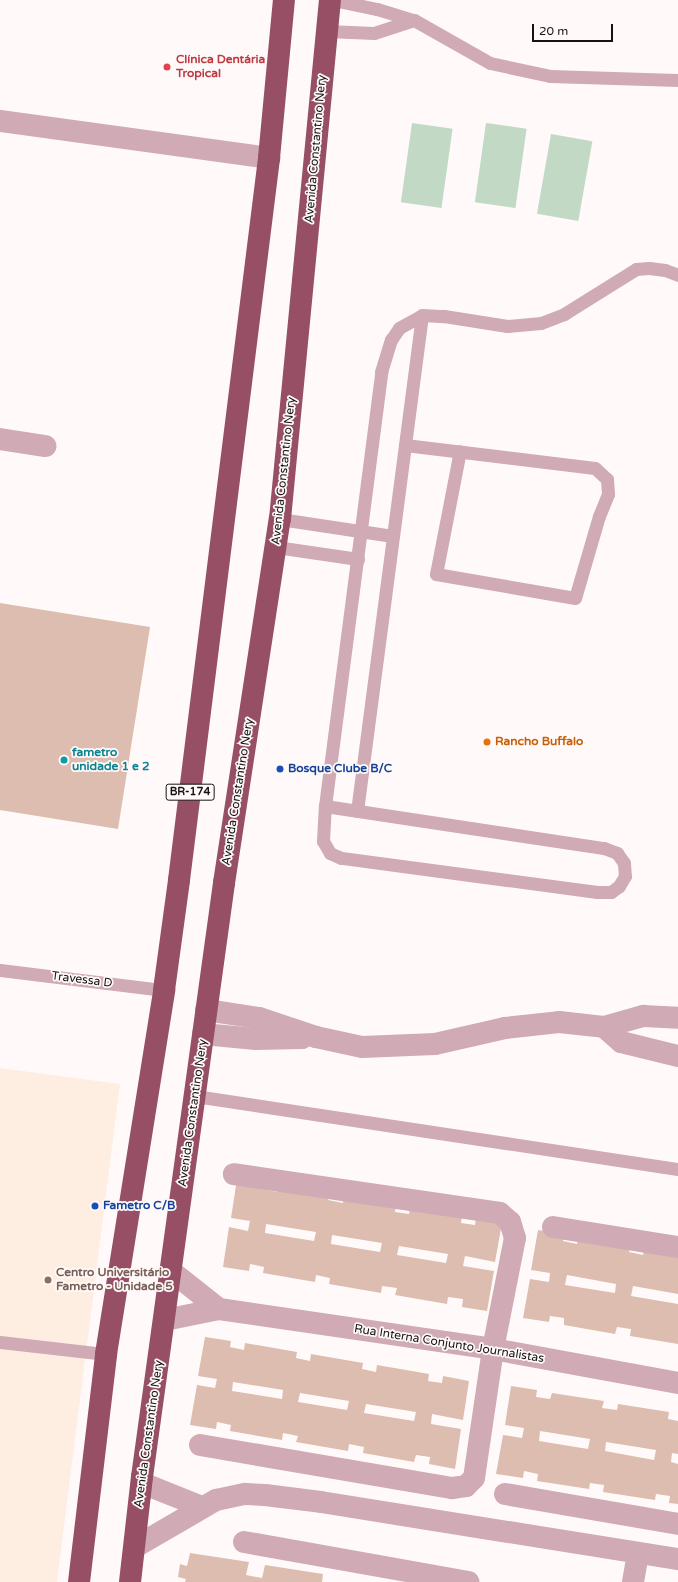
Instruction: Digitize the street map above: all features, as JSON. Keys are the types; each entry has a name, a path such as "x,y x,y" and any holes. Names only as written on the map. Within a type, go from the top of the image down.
{"highway":[{"name":"BR-174","path":"79,1582 106,1354 164,990 269,158 284,0"},
{"name":"Avenida Constantino Nery","path":"130,1582 206,1010 280,519 331,0"}],"street":[{"path":"0,121 269,158"},
{"path":"0,439 45,446"},
{"path":"206,1010 259,1018 316,1037 362,1047 436,1044 505,1028 560,1022 604,1027 643,1016 678,1018"},
{"path":"604,1027 621,1042 678,1056"},
{"path":"203,1034 256,1040 316,1037"},
{"path":"200,1445 452,1488 466,1486 474,1478 493,1349 515,1238 510,1222 500,1213 234,1174"},
{"path":"553,1228 678,1247"},
{"path":"171,1271 219,1309"},
{"name":"Rua Interna Conjunto Journalistas","path":"165,1320 219,1309 493,1349 678,1383"},
{"path":"142,1483 202,1507"},
{"path":"134,1547 216,1500 245,1494 265,1495 678,1559"},
{"path":"505,1494 678,1524"},
{"path":"244,1542 468,1582"},
{"path":"633,1582 638,1553"}],"lane":[{"path":"331,0 377,9 414,20 490,63 550,76 678,80"},
{"path":"327,32 374,33 414,20"},
{"path":"325,806 604,848 617,853 624,863 625,876 619,886 611,892 597,892 341,858 330,853 323,841 325,806 362,531 381,372 386,353 399,328 422,315 444,316 507,326 541,323 564,314 636,269 649,268 665,270 678,275"},
{"path":"357,810 422,315"},
{"path":"405,444 595,468 607,479 608,494 599,516 575,598 436,574 460,451"},
{"path":"280,519 393,536"},
{"path":"276,547 358,559"},
{"name":"Travessa D","path":"0,970 164,990"},
{"path":"195,1096 678,1169"},
{"path":"0,1342 106,1354"}],"shaded area":[{"name":"Centro Universitário Fametro - Unidade 5","path":"0,1068 120,1084 57,1582 0,1582"}],"green space":[{"path":"412,123 453,129 441,208 401,202"},
{"path":"486,123 527,129 515,208 475,202"},
{"path":"551,134 592,141 578,221 537,214"}],"building":[{"name":"fametro unidade 1 e 2","path":"0,603 150,627 118,829 0,810"},
{"path":"237,1179 264,1183 262,1189 277,1192 278,1185 329,1194 328,1200 343,1203 344,1196 396,1205 395,1212 409,1214 410,1207 462,1216 461,1223 475,1225 476,1218 502,1223 495,1262 465,1256 463,1266 494,1271 487,1311 462,1307 463,1299 448,1297 447,1304 395,1295 397,1288 382,1286 381,1293 329,1284 330,1278 316,1275 315,1282 263,1273 264,1267 250,1264 249,1271 223,1267 229,1227 248,1231 250,1221 231,1218","holes":["266,1224 316,1232 314,1241 265,1233","332,1235 382,1243 380,1252 331,1244","399,1246 448,1254 446,1263 397,1255"]},
{"path":"538,1230 564,1234 563,1241 577,1244 578,1237 630,1246 629,1252 643,1255 644,1248 678,1253 678,1294 633,1286 631,1296 678,1304 678,1344 630,1336 631,1329 617,1327 615,1334 564,1325 564,1318 550,1316 549,1322 523,1318 530,1279 549,1282 550,1273 531,1270","holes":["567,1275 616,1284 615,1293 565,1285"]},
{"path":"205,1337 231,1341 230,1347 244,1350 245,1343 297,1352 296,1358 310,1361 311,1354 363,1363 362,1369 376,1372 377,1365 429,1374 428,1381 442,1383 443,1376 469,1381 463,1420 432,1414 431,1424 461,1429 455,1469 429,1464 430,1457 416,1455 414,1462 363,1453 364,1447 349,1444 348,1451 296,1442 298,1436 283,1433 282,1440 230,1431 231,1425 217,1422 216,1429 190,1425 197,1385 215,1388 217,1379 198,1376","holes":["233,1382 283,1390 282,1399 232,1391","300,1393 349,1401 347,1410 298,1402","366,1404 416,1412 414,1421 364,1413"]},
{"path":"511,1386 537,1390 536,1397 550,1399 552,1393 604,1401 602,1408 617,1410 618,1404 669,1412 668,1419 678,1421 678,1454 672,1453 671,1462 678,1464 678,1504 669,1503 670,1496 656,1494 655,1500 603,1492 604,1485 590,1483 589,1489 537,1481 538,1474 524,1471 523,1478 496,1474 503,1435 522,1438 524,1428 505,1425","holes":["540,1431 590,1439 588,1449 539,1441","606,1442 656,1450 654,1460 605,1451"]},
{"path":"190,1553 249,1562 246,1575 262,1578 265,1565 323,1574 322,1582 185,1582 186,1579 178,1577 180,1564 187,1566"}],"place":[{"name":"Clínica Dentária Tropical","path":"167,67"},
{"name":"Rancho Buffalo","path":"487,742"},
{"name":"fametro unidade 1 e 2","path":"64,760"},
{"name":"Bosque Clube B/C","path":"280,769"},
{"name":"Fametro C/B","path":"95,1206"},
{"name":"Centro Universitário Fametro - Unidade 5","path":"48,1280"}]}
